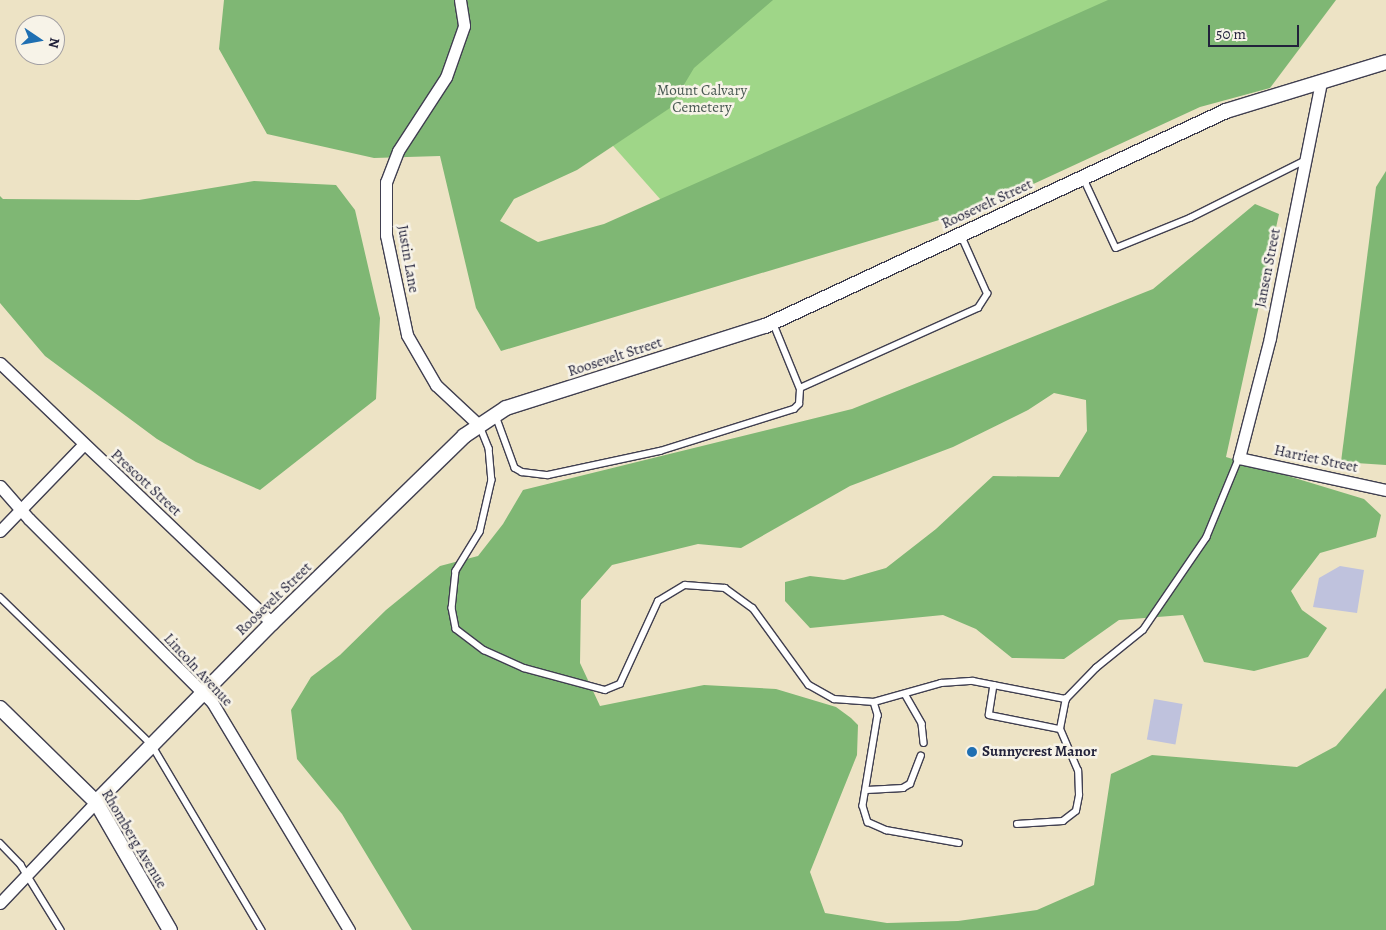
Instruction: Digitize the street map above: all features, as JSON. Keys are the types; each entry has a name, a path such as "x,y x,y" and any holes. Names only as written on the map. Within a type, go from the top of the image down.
{"street":[{"name":"Justin Lane","path":"460,0 464,26 446,77 398,151 386,182 386,235 411,344 436,385 480,426"},
{"name":"Roosevelt Street","path":"0,904 152,744 272,623 464,436 506,408 772,322 1226,111 1386,62"},
{"name":"Jansen Street","path":"1239,458 1270,338 1321,82"},
{"name":"Prescott Street","path":"0,363 83,445 272,623"},
{"path":"0,531 83,445"},
{"name":"Harriet Street","path":"1239,458 1386,490"},
{"name":"Lincoln Avenue","path":"0,486 203,692 220,714 349,930"},
{"name":"Rhomberg Avenue","path":"0,708 96,802 170,930"}],"lane":[{"path":"1083,177 1116,248 1190,218 1304,161"},
{"path":"800,388 978,308 987,294 960,234"},
{"path":"495,416 515,468 522,472 548,474 660,451 779,415 799,404 800,388 772,322"},
{"path":"480,426 489,448 492,480 480,532 456,571 452,608 456,629 484,650 524,668 604,690 620,684 658,601 686,585 725,588 753,608 809,685 834,699 874,702 941,683 973,681 1066,699"},
{"path":"1017,824 1062,821 1076,811 1079,794 1078,771 1060,729 1066,699 1096,668 1143,630 1206,538 1239,458"},
{"path":"0,597 152,744 262,930"},
{"path":"994,685 989,715 1060,729"},
{"path":"905,694 922,724 924,743"},
{"path":"874,702 878,715 863,806 868,822 886,830 959,843"},
{"path":"867,790 904,788 910,784 921,756"},
{"path":"0,843 28,875 62,930"}],"shaded area":[{"path":"1340,566 1364,570 1357,613 1313,607 1319,578"},
{"path":"1154,699 1183,704 1175,744 1147,739"}],"green space":[{"path":"224,0 773,0 694,68 670,108 577,170 514,199 500,221 538,242 604,224 1108,0 1336,0 1270,88 1200,107 986,206 501,351 476,308 440,156 374,158 267,134 219,49"},
{"name":"Mount Calvary Cemetery","path":"484,0 1161,0 676,217"},
{"path":"1386,171 1386,465 1341,462 1376,187"},
{"path":"254,181 336,185 355,210 380,318 376,399 260,490 196,462 157,439 45,356 0,303 0,196 3,199 139,200"},
{"path":"1255,204 1279,214 1226,457 1364,499 1381,515 1376,537 1320,553 1291,591 1302,610 1327,628 1308,657 1254,671 1204,662 1183,615 1119,620 1064,659 1012,658 976,629 943,615 810,628 785,601 785,582 810,576 844,580 886,568 936,529 993,476 1059,477 1087,431 1086,400 1054,393 1028,410 953,447 850,486 741,548 698,544 612,565 581,600 580,663 600,706 704,685 776,689 836,707 851,718 858,725 857,755 810,872 825,913 887,923 958,921 1037,910 1094,885 1111,774 1152,755 1297,767 1336,746 1386,688 1386,930 412,930 342,814 297,759 291,710 311,677 340,655 386,610 440,566 478,556 503,524 523,490 852,409 1153,289"}],"place":[{"name":"Sunnycrest Manor","path":"972,752"}]}
